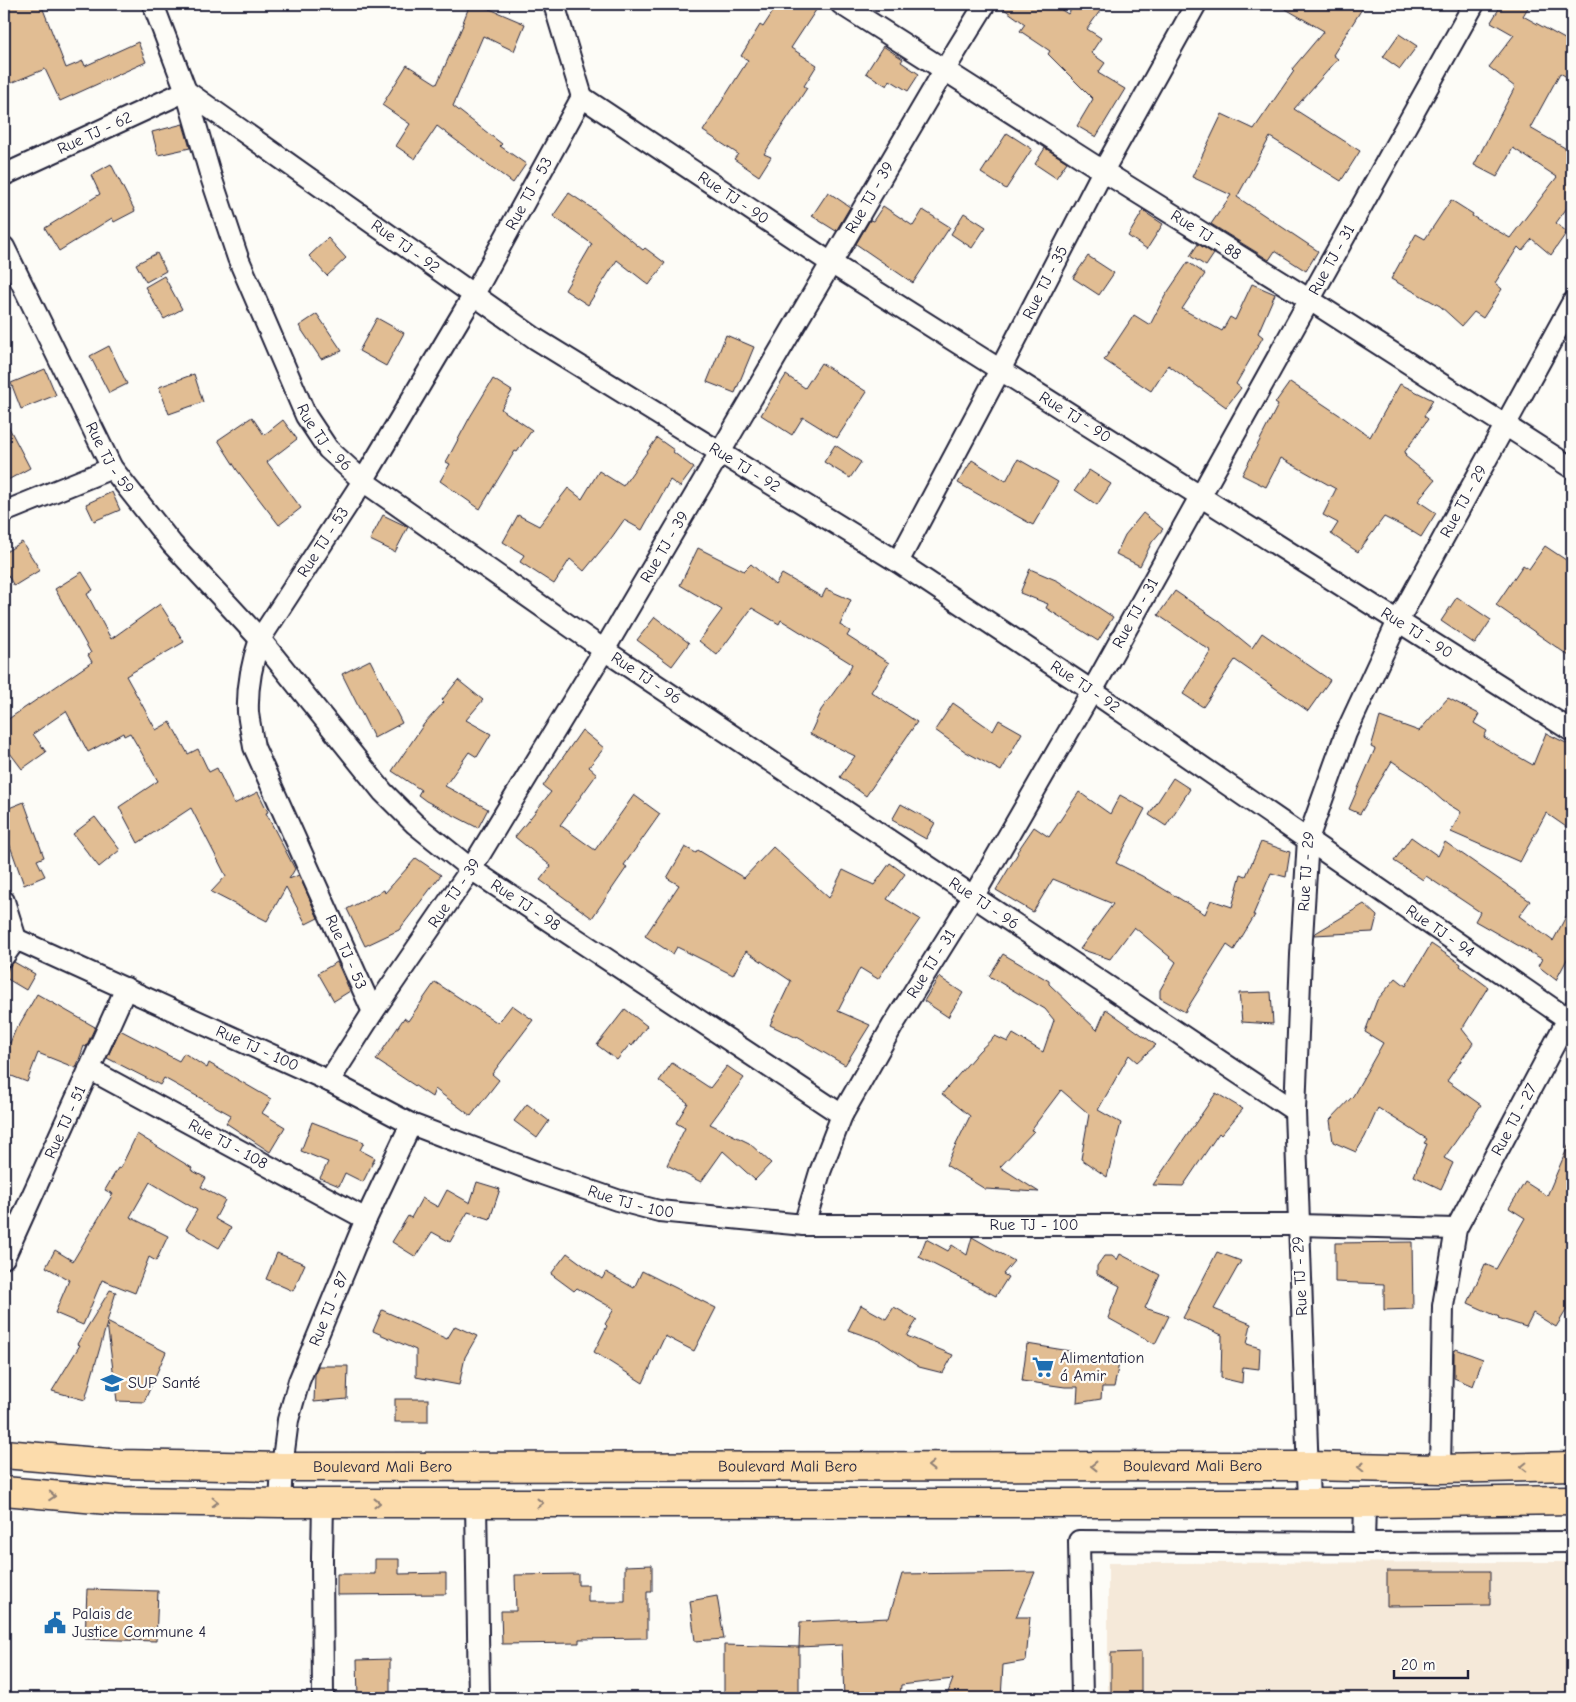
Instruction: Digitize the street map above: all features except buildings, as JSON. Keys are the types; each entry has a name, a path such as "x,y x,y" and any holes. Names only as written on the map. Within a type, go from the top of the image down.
{"main road":[{"name":"Boulevard Mali Bero","path":"4,1454 120,1464 282,1467 1309,1466 1440,1469 1572,1466"},
{"path":"4,1491 120,1501 280,1503 1364,1503 1572,1500"}],"street":[{"name":"Rue TJ - 96","path":"155,4 186,91 211,177 238,258 306,416 328,449 363,481 604,650 1295,1111"},
{"path":"554,4 582,97"},
{"name":"Rue TJ - 88","path":"841,4 1572,468"},
{"name":"Rue TJ - 39","path":"329,1081 373,1012 471,869 604,650 985,4"},
{"name":"Rue TJ - 35","path":"898,562 1103,171 1196,4"},
{"name":"Rue TJ - 31","path":"804,1225 820,1172 842,1115 893,1025 972,897 1092,691 1474,4"},
{"name":"Rue TJ - 62","path":"4,175 186,91"},
{"name":"Rue TJ - 92","path":"186,91 473,296 566,358 898,562 1308,838"},
{"name":"Rue TJ - 90","path":"582,97 831,263 1572,731"},
{"name":"Rue TJ - 53","path":"373,1012 254,747 248,712 248,687 254,656 260,639 363,481 473,296 582,97"},
{"name":"Rue TJ - 59","path":"4,247 112,468 172,544 260,639"},
{"name":"Rue TJ - 29","path":"1309,1502 1295,1111 1308,838 1346,733 1398,621 1572,303"},
{"path":"4,512 112,468"},
{"name":"Rue TJ - 98","path":"260,639 383,792 415,824 471,869 842,1115"},
{"name":"Rue TJ - 94","path":"1308,838 1571,1017"},
{"path":"4,901 16,939 4,956"},
{"name":"Rue TJ - 100","path":"16,939 329,1081 411,1124 542,1174 617,1200 659,1211 804,1225 1298,1225"},
{"name":"Rue TJ - 51","path":"4,1258 126,988"},
{"name":"Rue TJ - 27","path":"1440,1469 1443,1306 1456,1229 1571,1017"},
{"name":"Rue TJ - 108","path":"89,1069 366,1219"},
{"name":"Rue TJ - 87","path":"280,1503 288,1420 300,1381 366,1219 411,1124"},
{"path":"1298,1225 1456,1229"},
{"path":"322,1698 323,1503"},
{"path":"476,1503 479,1698"},
{"path":"1364,1503 1364,1543"},
{"path":"1082,1698 1079,1541 1572,1542"}],"shaded area":[{"path":"1572,1562 1572,1698 1108,1698 1108,1563"}],"place":[{"name":"Alimentation á Amir","path":"1043,1367"},
{"name":"SUP Santé","path":"112,1383"},
{"name":"Palais de Justice Commune 4","path":"55,1623"}]}
